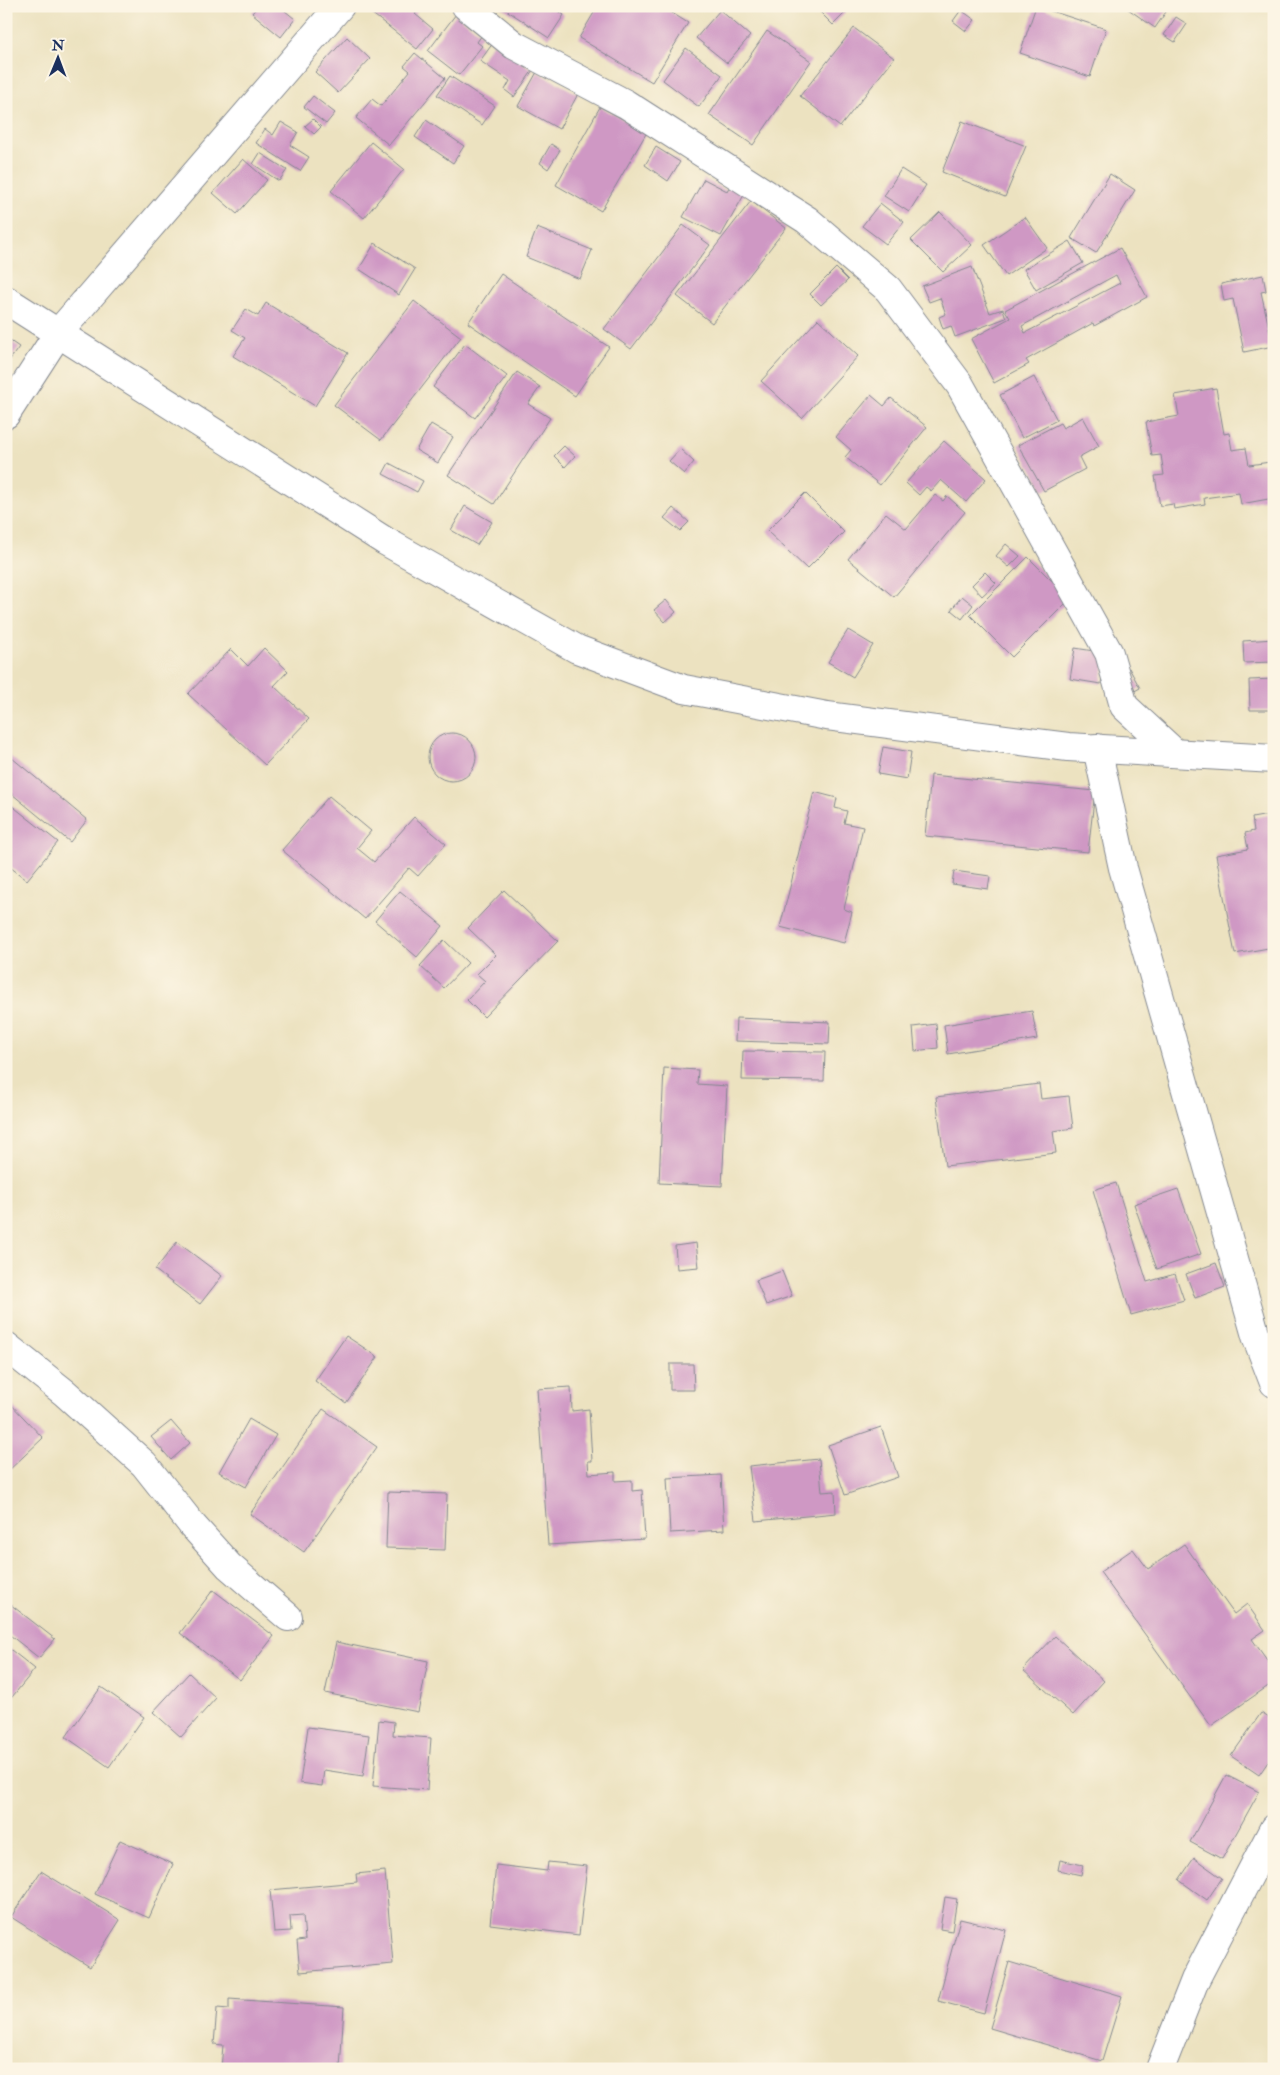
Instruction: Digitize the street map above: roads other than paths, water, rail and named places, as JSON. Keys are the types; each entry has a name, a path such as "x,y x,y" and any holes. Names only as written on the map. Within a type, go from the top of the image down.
{"street":[{"path":"6,414 60,332 340,6"},
{"path":"466,6 514,45 626,104 807,220 888,289 965,394 1109,653 1124,706 1175,754"},
{"path":"6,300 60,332 385,541 577,650 684,689 827,716 1068,747 1274,759"},
{"path":"1097,748 1123,868 1254,1327 1274,1383"},
{"path":"6,1346 65,1393 144,1464 192,1526 229,1566 288,1617"},
{"path":"1160,2069 1195,1980 1274,1828"}]}
